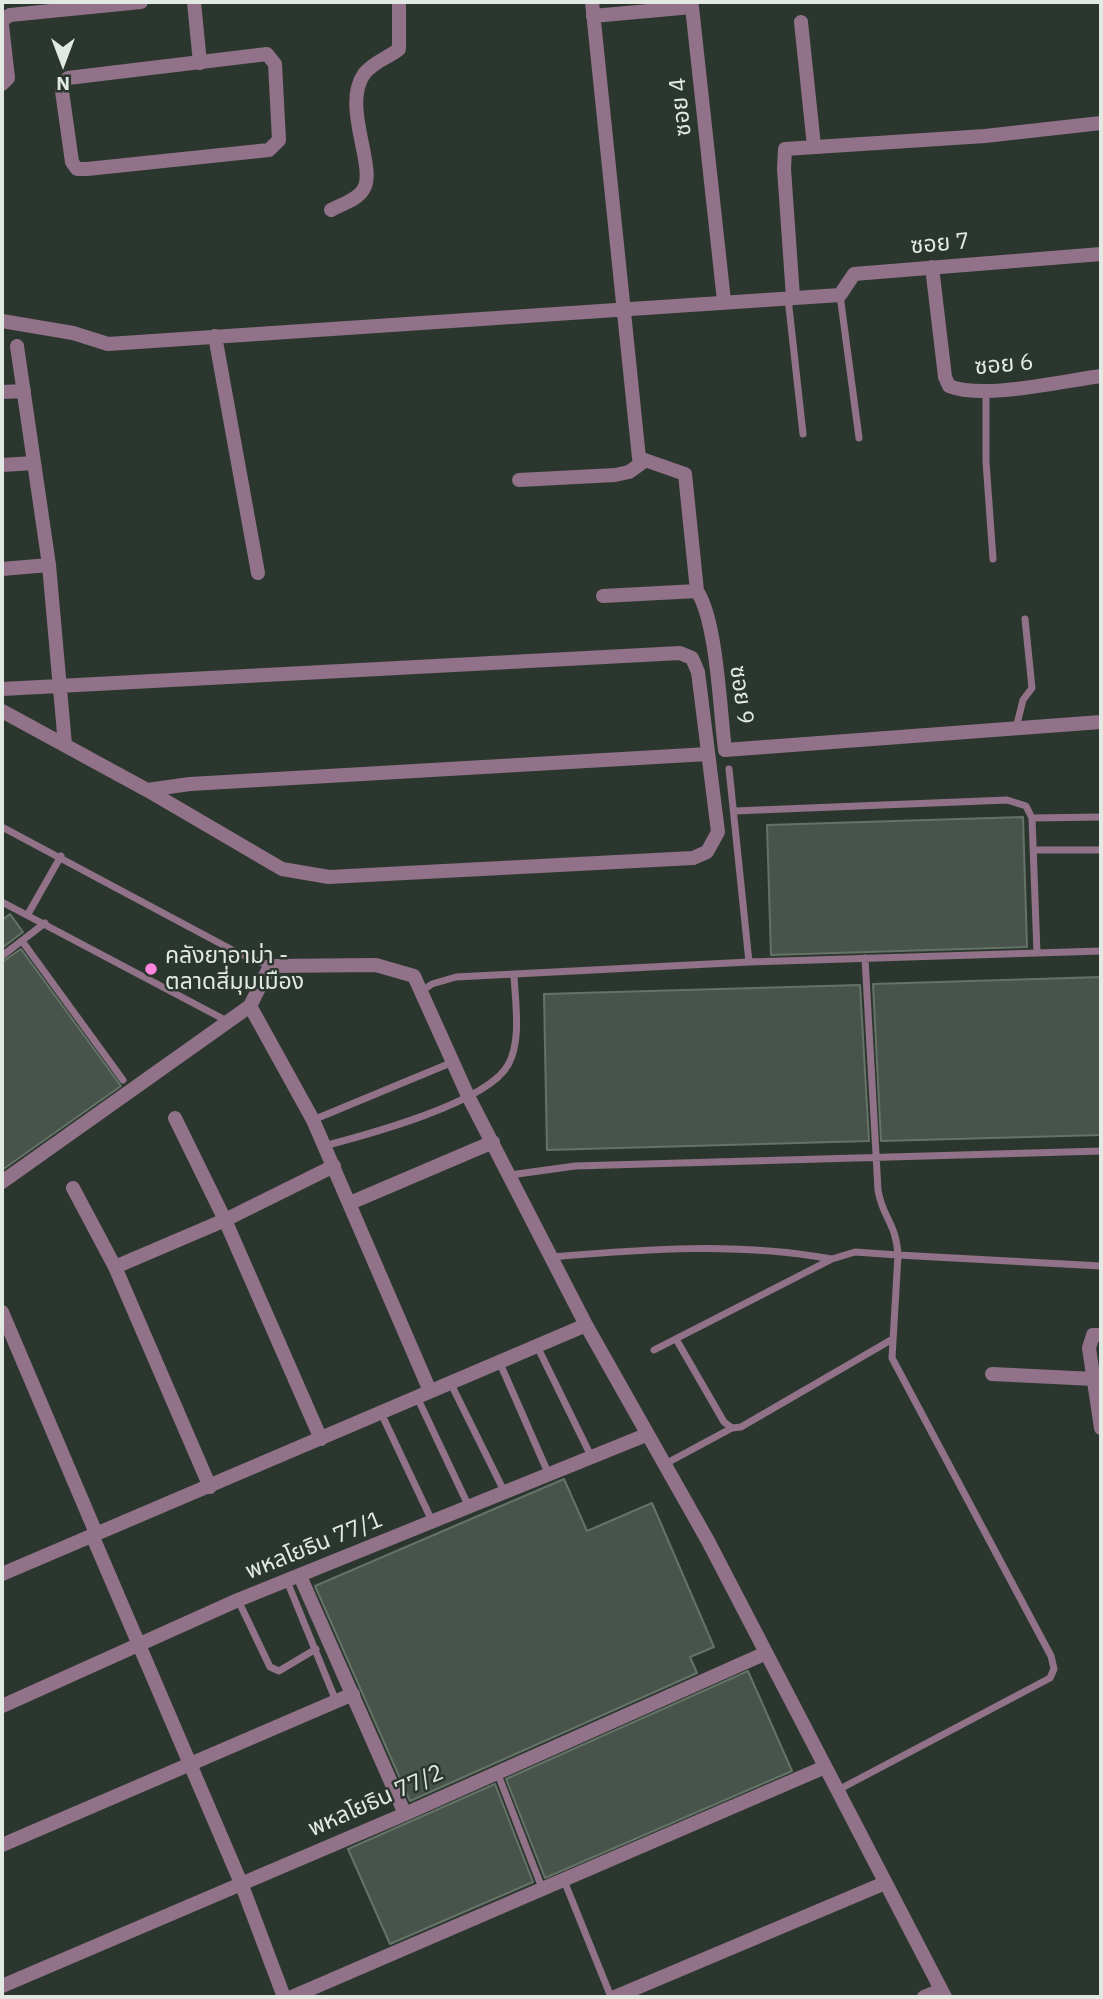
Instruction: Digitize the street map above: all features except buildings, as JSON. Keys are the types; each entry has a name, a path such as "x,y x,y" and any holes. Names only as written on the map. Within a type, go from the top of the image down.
{"street":[{"path":"2,84 8,78 2,23 10,15 46,7 141,2"},
{"path":"194,2 200,62"},
{"path":"331,210 358,196 366,187 367,173 356,106 357,88 370,68 400,50 398,2"},
{"name":"ซอย 4","path":"592,9 692,7 724,301"},
{"path":"519,480 615,475 629,472 643,462 639,458 622,307 592,9"},
{"path":"802,22 814,146"},
{"path":"267,54 272,58 279,140 276,146 269,150 77,169 72,162 62,91 63,83 68,78 200,62 267,54"},
{"path":"791,297 783,155 785,149 985,136 1101,123"},
{"name":"ซอย 7","path":"840,295 854,274 1101,254"},
{"name":"ซอย 6","path":"932,267 945,377 949,386 960,391 986,392 1101,376"},
{"path":"2,321 73,333 108,344 622,307 840,295"},
{"path":"215,336 258,573"},
{"path":"17,346 49,565 62,684 65,745"},
{"path":"2,392 24,391"},
{"name":"ซอย 9","path":"643,462 685,474 697,591 703,600 709,625 725,750 1101,722"},
{"path":"2,465 34,463"},
{"path":"2,569 49,565"},
{"path":"603,596 697,591"},
{"path":"2,689 680,653 692,658 698,672 718,832 707,852 693,858 329,877 307,875 282,869 147,790 2,711"},
{"path":"147,790 204,783 708,754"},
{"path":"2,1182 250,1006 270,966 376,965 414,976 468,1096 586,1325 708,1541 943,1994 924,1997"},
{"path":"250,1006 313,1120 334,1166 424,1394"},
{"path":"175,1118 225,1220 321,1439"},
{"path":"350,1203 493,1142"},
{"path":"115,1267 225,1220 334,1166"},
{"path":"73,1188 115,1267 210,1487"},
{"path":"2,1312 241,1884 284,1997"},
{"path":"2,1574 210,1487 536,1344 586,1325"},
{"path":"1097,1335 1090,1348 1101,1428"},
{"path":"992,1374 1094,1380"},
{"name":"พหลโยธิน 77/1","path":"2,1706 238,1600 646,1435"},
{"path":"293,1579 353,1694 405,1814"},
{"name":"พหลโยธิน 77/2","path":"2,1986 405,1814 766,1653"},
{"path":"2,1845 353,1694"},
{"path":"292,1997 825,1767"},
{"path":"613,1997 885,1883"}],"lane":[{"path":"840,295 859,438"},
{"path":"791,297 803,434"},
{"path":"986,392 986,462 993,559"},
{"path":"1016,728 1023,700 1032,688 1025,619"},
{"path":"729,769 749,962"},
{"path":"734,811 1007,800 1026,806 1032,818 1037,953"},
{"path":"1032,818 1101,817"},
{"path":"2,827 239,953 270,966"},
{"path":"1034,850 1101,850"},
{"path":"28,914 61,856"},
{"path":"2,902 227,1021"},
{"path":"2,956 45,923"},
{"path":"22,941 123,1080"},
{"path":"422,991 432,984 456,977 749,962 1101,951"},
{"path":"838,1790 1049,1678 1054,1668 1051,1656 892,1358 898,1255 896,1231 880,1203 865,958"},
{"path":"324,1146 397,1125 468,1096 508,1067 513,1053 514,975"},
{"path":"313,1120 454,1062"},
{"path":"510,1175 575,1166 1101,1151"},
{"path":"552,1258 635,1250 771,1249 832,1259"},
{"path":"654,1350 832,1259 855,1252 1101,1266"},
{"path":"676,1339 724,1422 732,1428"},
{"path":"664,1465 732,1428 741,1427 891,1340"},
{"path":"536,1344 591,1456"},
{"path":"499,1360 549,1475"},
{"path":"450,1382 505,1493"},
{"path":"424,1394 469,1508"},
{"path":"381,1413 433,1523"},
{"path":"293,1579 336,1701"},
{"path":"238,1600 270,1667 279,1671 316,1649"},
{"path":"497,1771 542,1889"},
{"path":"563,1878 613,1997"}],"place":[{"name":"คลังยาอาม่า - ตลาดสี่มุมเมือง","path":"151,969"}]}
